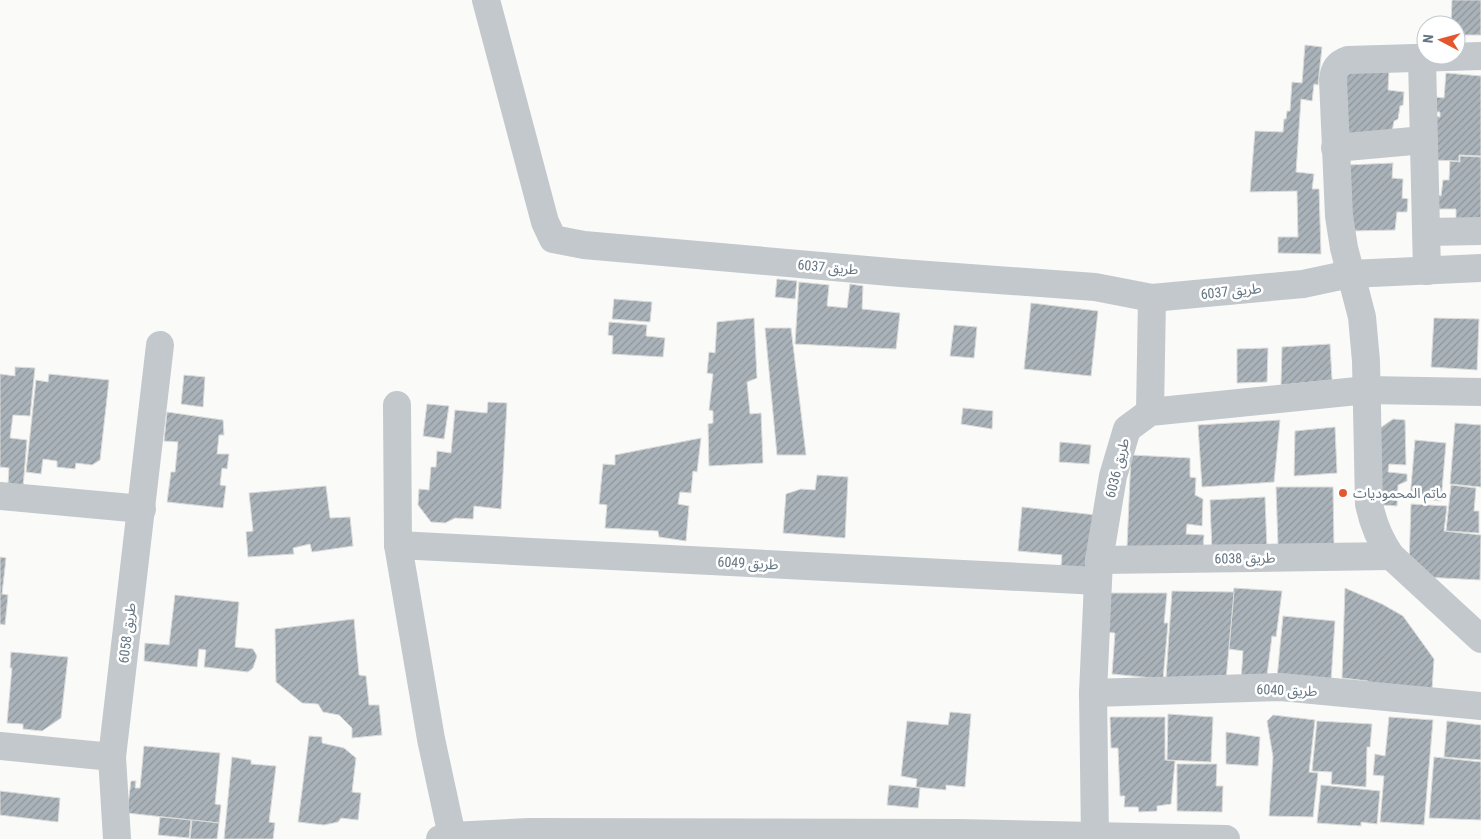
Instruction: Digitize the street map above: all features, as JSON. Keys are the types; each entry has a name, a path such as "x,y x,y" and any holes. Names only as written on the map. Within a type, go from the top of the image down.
{"street":[{"name":"طريق 6037","path":"486,0 545,222 553,239 584,245 901,273 1095,287 1152,298 1303,284 1350,274 1427,272 1481,268"},
{"path":"1466,57 1481,56"},
{"path":"1416,58 1348,60 1340,63 1334,71 1335,148 1339,216 1350,274 1362,317 1367,390 1369,504 1373,523 1380,541 1391,556 1481,639"},
{"path":"1422,65 1427,272"},
{"path":"1335,148 1424,140"},
{"path":"1427,232 1481,231"},
{"path":"1152,298 1150,412 1367,390 1481,392"},
{"name":"طريق 6058","path":"117,839 112,757 160,344"},
{"path":"397,405 398,545 446,837 530,832 1226,839"},
{"name":"طريق 6036","path":"1095,837 1092,693 1099,570 1113,476 1127,430 1150,412"},
{"path":"0,496 142,509"},
{"name":"طريق 6049","path":"398,545 1099,570"},
{"name":"طريق 6038","path":"1099,570 1391,556"},
{"name":"طريق 6040","path":"1092,693 1281,687 1481,706"},
{"path":"0,746 112,757"}],"building":[{"path":"1452,0 1481,0 1481,35 1466,35 1466,15 1451,15"},
{"path":"1305,45 1322,47 1318,85 1314,84 1312,101 1301,99 1296,172 1314,174 1312,189 1319,189 1321,254 1278,253 1278,237 1298,237 1297,191 1250,192 1255,131 1283,132 1284,119 1286,119 1287,111 1290,111 1292,82 1302,83"},
{"path":"1389,71 1388,90 1404,92 1403,105 1400,106 1398,119 1394,121 1391,137 1345,139 1343,72"},
{"path":"1446,73 1481,76 1481,156 1459,155 1459,161 1433,160 1433,116 1440,117 1440,112 1434,112 1436,97 1444,98"},
{"path":"1460,156 1481,157 1481,227 1456,227 1456,209 1434,209 1435,195 1441,196 1443,180 1449,180 1450,161 1460,162"},
{"path":"1393,163 1392,178 1403,179 1402,198 1408,199 1407,212 1397,212 1395,230 1350,231 1347,165"},
{"path":"777,279 797,281 795,299 775,297"},
{"path":"799,282 829,285 827,306 847,308 850,284 863,286 862,309 900,313 896,349 795,344"},
{"path":"614,299 652,302 650,322 612,319"},
{"path":"1031,303 1098,311 1091,376 1024,369"},
{"path":"754,318 757,378 747,382 750,414 761,413 763,463 709,466 708,424 713,423 713,411 709,410 713,374 707,373 709,352 715,353 717,322"},
{"path":"1434,318 1479,319 1477,370 1431,367"},
{"path":"609,322 647,325 646,336 665,338 663,357 612,354 613,336 608,335"},
{"path":"954,325 977,327 974,358 950,356"},
{"path":"765,328 791,328 806,455 777,455"},
{"path":"1330,344 1332,380 1281,385 1282,347"},
{"path":"1268,348 1267,382 1237,383 1237,349"},
{"path":"15,367 35,368 30,416 13,415 10,438 27,440 23,487 8,485 9,468 0,467 0,374 15,376"},
{"path":"49,374 109,380 100,460 92,465 76,463 75,469 57,467 57,461 43,459 41,474 26,472 36,380 48,382"},
{"path":"184,375 205,377 203,407 181,404"},
{"path":"488,402 507,403 501,509 474,506 473,519 455,518 445,523 431,522 418,505 419,489 429,490 431,467 436,467 437,451 451,453 455,410 487,413"},
{"path":"427,404 449,406 444,439 423,436"},
{"path":"963,408 993,411 992,429 961,424"},
{"path":"167,412 223,420 224,435 219,435 217,454 229,454 227,469 222,468 220,485 226,486 223,508 167,502 171,472 175,472 178,442 164,441"},
{"path":"1393,419 1405,420 1406,465 1389,464 1388,472 1407,474 1407,481 1398,485 1397,506 1369,504 1376,431"},
{"path":"1280,420 1274,482 1202,487 1198,425"},
{"path":"1455,423 1481,425 1481,487 1450,484"},
{"path":"1335,427 1337,473 1294,476 1295,431"},
{"path":"701,438 697,472 693,471 691,493 680,492 678,504 689,506 686,541 659,537 658,531 605,528 607,505 599,504 603,464 615,465 615,455"},
{"path":"1415,440 1446,443 1441,501 1410,498"},
{"path":"1060,442 1091,445 1089,464 1059,462"},
{"path":"1131,455 1190,458 1190,477 1196,478 1195,495 1203,499 1202,526 1187,524 1186,534 1204,535 1203,548 1127,547"},
{"path":"817,475 848,477 845,538 783,533 786,494 801,489 815,490"},
{"path":"1451,485 1476,488 1474,511 1479,511 1479,533 1446,531"},
{"path":"326,486 330,518 350,517 353,546 312,552 310,544 293,548 294,554 248,557 246,532 253,531 249,493"},
{"path":"1276,487 1333,487 1334,547 1278,545"},
{"path":"1265,497 1267,549 1212,552 1210,500"},
{"path":"1411,504 1447,506 1444,531 1481,535 1480,580 1425,577 1409,567"},
{"path":"1022,507 1096,515 1091,569 1061,566 1062,555 1018,551"},
{"path":"0,557 6,558 2,594 8,595 5,625 0,624"},
{"path":"1234,588 1282,591 1276,637 1272,636 1266,683 1241,680 1243,651 1229,649"},
{"path":"1345,588 1382,604 1403,616 1434,659 1432,689 1367,690 1368,681 1342,678"},
{"path":"1172,591 1234,592 1226,680 1166,678"},
{"path":"1109,593 1167,593 1164,623 1168,623 1163,679 1112,674 1115,633 1105,632"},
{"path":"175,595 239,602 235,647 253,649 257,656 253,668 248,672 204,667 206,650 199,649 197,667 144,661 145,643 169,645"},
{"path":"1283,616 1335,621 1331,681 1277,678"},
{"path":"354,619 359,675 366,676 369,705 379,705 382,735 352,738 352,728 339,715 323,712 318,704 302,703 276,682 275,629"},
{"path":"11,652 68,657 61,718 42,731 23,729 23,724 7,723 12,668 10,668"},
{"path":"950,712 971,714 965,787 946,785 946,790 916,787 917,779 901,776 907,721 948,725"},
{"path":"1168,714 1213,717 1211,762 1167,760"},
{"path":"1273,715 1315,720 1309,772 1318,773 1313,817 1269,816 1273,757 1267,721"},
{"path":"1110,717 1165,717 1165,760 1175,761 1171,804 1157,806 1157,811 1139,812 1138,807 1124,807 1125,796 1120,796 1118,748 1111,748"},
{"path":"1389,717 1433,720 1424,825 1380,822 1384,776 1373,775 1375,754 1385,756"},
{"path":"1317,721 1372,724 1370,747 1367,747 1366,787 1331,784 1332,772 1312,771"},
{"path":"1447,721 1481,725 1481,760 1444,757"},
{"path":"1226,732 1260,737 1258,766 1226,764"},
{"path":"309,736 322,737 322,743 344,748 356,758 352,792 361,793 358,820 341,818 338,822 324,825 298,822"},
{"path":"144,746 220,753 215,804 221,805 219,823 127,813 131,781 136,781 135,788 140,788"},
{"path":"232,757 251,760 251,764 276,766 269,822 275,823 273,839 224,839"},
{"path":"1434,757 1481,762 1481,820 1429,818"},
{"path":"1177,764 1217,764 1216,786 1223,786 1222,812 1177,811"},
{"path":"889,785 920,788 918,808 887,805"},
{"path":"1321,785 1380,791 1377,824 1361,822 1361,826 1317,823"},
{"path":"0,791 60,798 58,822 0,815"},
{"path":"160,817 191,820 189,838 158,835"},
{"path":"192,820 219,823 217,839 190,839"}],"place":[{"name":"ماتم المحموديات","path":"1343,493"}]}
